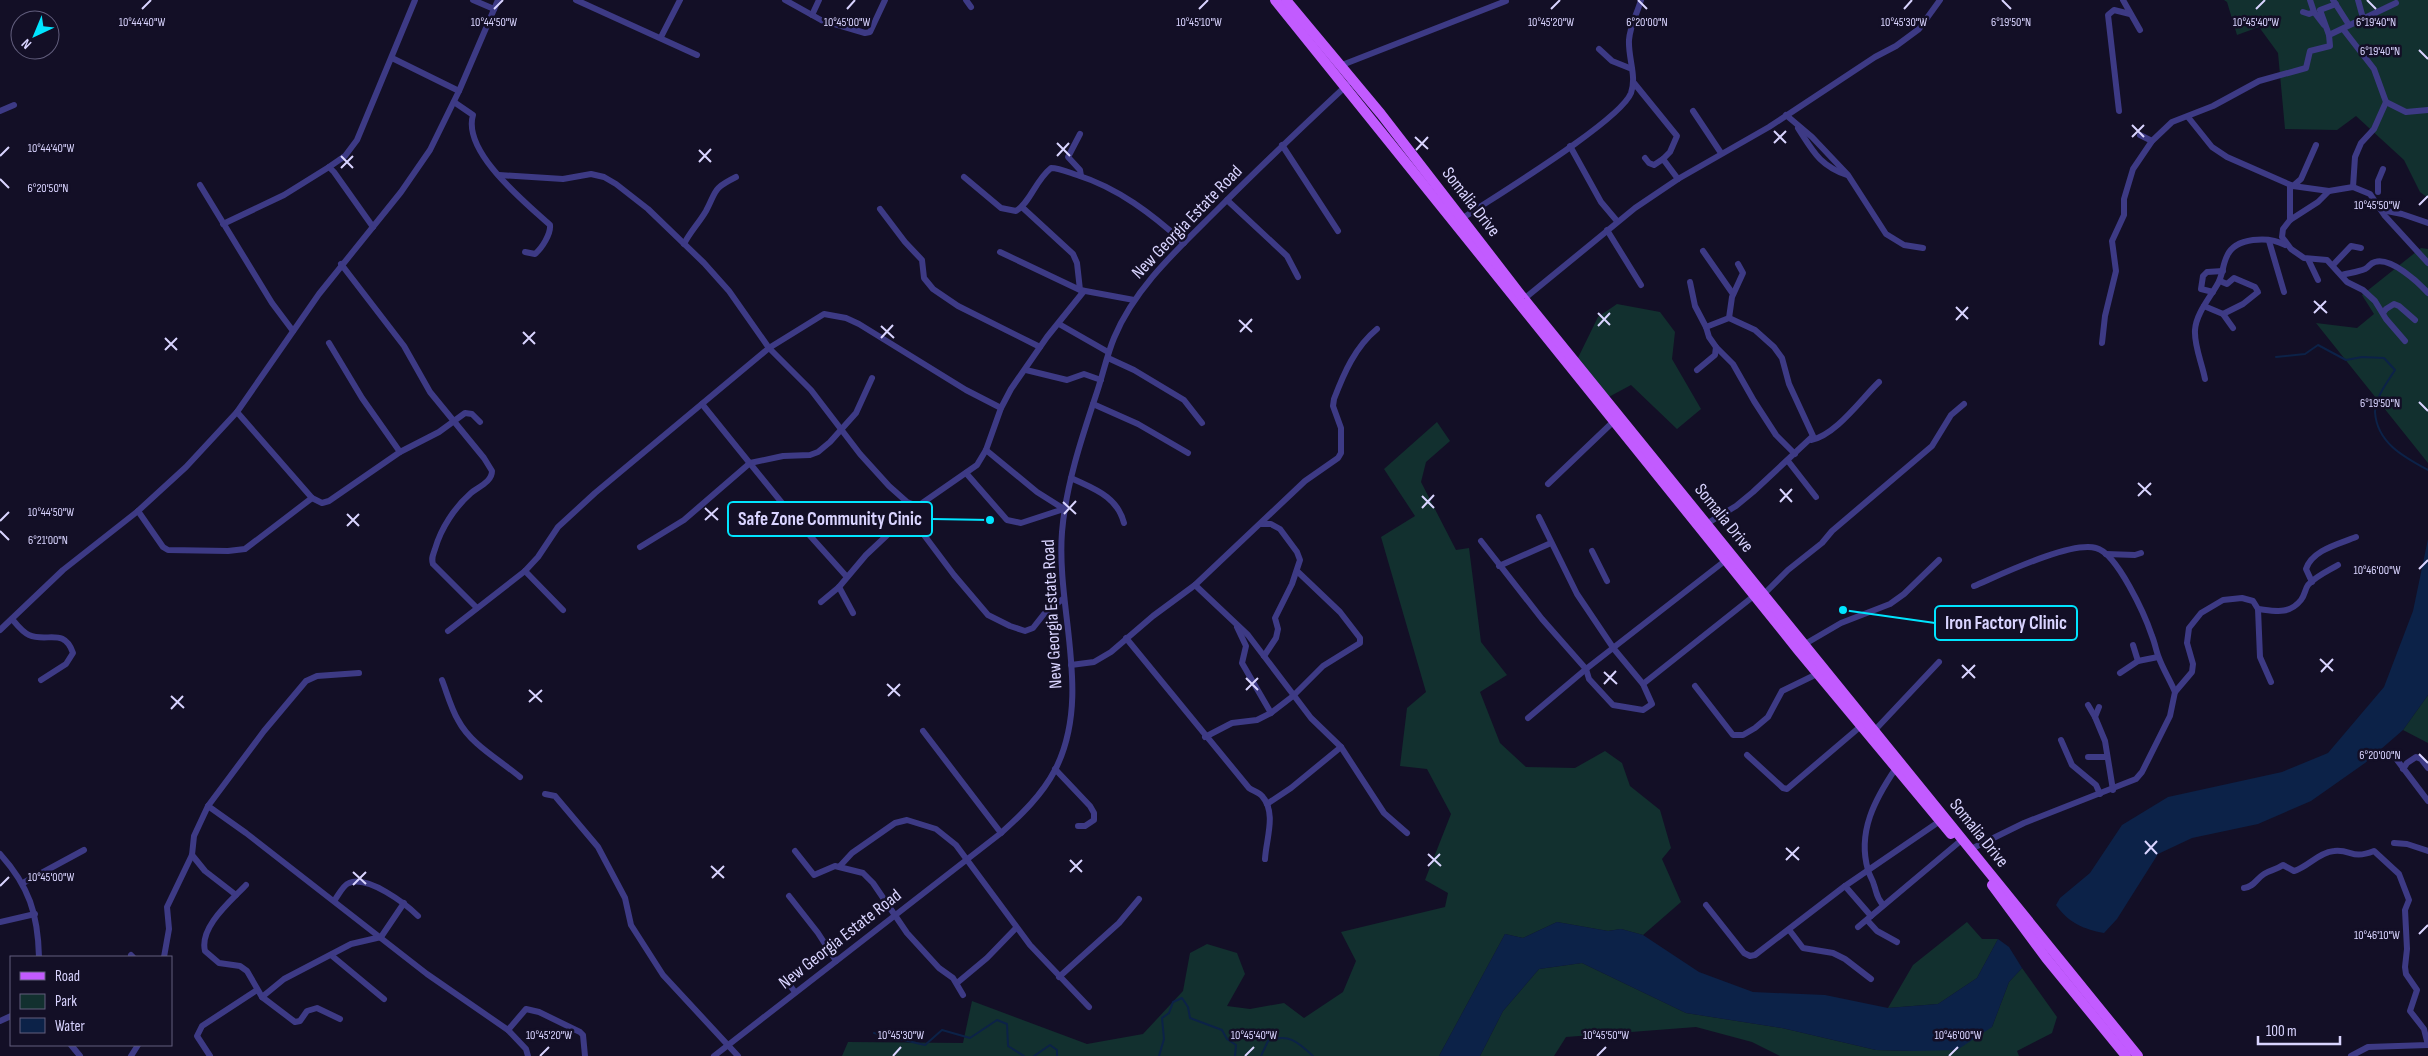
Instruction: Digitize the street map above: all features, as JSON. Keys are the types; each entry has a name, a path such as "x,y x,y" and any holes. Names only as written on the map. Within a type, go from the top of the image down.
{"main road":[{"name":"Somalia Drive","path":"1276,0 1348,83 1726,560 1805,644 2138,1056"},
{"name":"Somalia Drive","path":"1290,1 1342,66 1348,83 1381,114 1524,299 1708,523 1817,674 1958,843 2046,958 2126,1056"}],"street":[{"path":"223,224 284,195 352,150 415,0"},
{"path":"473,0 494,9"},
{"path":"0,630 63,570 138,511 186,468 237,412 341,264 373,227 415,173 430,150 459,91 498,0"},
{"path":"576,0 697,55"},
{"path":"661,37 680,0"},
{"path":"785,0 835,26 868,33 873,27 885,0"},
{"path":"812,15 820,0"},
{"path":"966,0 971,7"},
{"path":"1641,0 1631,28 1629,41 1634,83 1677,136 1670,152 1663,158 1654,164 1649,163 1644,158"},
{"path":"1931,0 1934,11"},
{"path":"1524,299 1618,221 1678,179 1755,136 1896,46 1919,29 1934,11 1940,0"},
{"path":"2123,0 2140,30"},
{"path":"2310,0 2314,12 2321,23 2325,25"},
{"path":"2358,0 2363,18"},
{"path":"1342,66 1506,1"},
{"path":"2102,343 2105,316 2116,271 2112,241 2124,215 2124,199 2134,169 2152,141 2172,122 2188,117 2259,82 2306,68 2310,50 2328,48 2328,35 2320,10 2334,2 2346,27 2374,69 2386,102 2406,112 2428,110"},
{"path":"2328,35 2396,3"},
{"path":"2119,111 2108,15 2114,10 2130,14"},
{"path":"2303,12 2309,14 2314,12"},
{"path":"1599,49 1612,61 1632,69"},
{"path":"392,58 459,91"},
{"name":"New Georgia Estate Road","path":"714,1056 1001,833 1031,804 1055,769 1069,723 1071,665 1064,598 1062,534 1064,509 1071,478 1108,355 1134,300 1184,243 1282,145 1348,83"},
{"path":"1463,218 1603,123 1624,104 1634,83"},
{"path":"454,102 473,115 470,126 476,140 498,175 528,207 550,225 551,229 540,250 535,254 525,252"},
{"path":"2354,188 2355,157 2361,143 2374,129 2386,102"},
{"path":"0,111 14,105"},
{"path":"1693,111 1721,154"},
{"path":"1786,115 1812,137 1848,175 1886,234 1904,245 1923,248"},
{"path":"2188,117 2217,151 2292,186 2329,191 2354,188 2370,194 2428,263"},
{"path":"1794,122 1819,160 1828,168 1848,175"},
{"path":"1080,134 1068,157 1080,170 1081,176"},
{"path":"2140,135 2152,141"},
{"path":"1282,145 1338,231"},
{"path":"2292,186 2302,179 2316,145"},
{"path":"1570,146 1601,202 1618,221"},
{"path":"1663,158 1678,179"},
{"path":"328,167 334,172 373,227"},
{"path":"964,176 1001,208 1016,211 1023,208 1036,183 1050,168 1081,176 1105,185 1133,202 1152,215 1184,243"},
{"path":"2378,192 2378,181 2383,169"},
{"path":"498,175 536,179 563,179 591,174 604,177 659,219 704,263 729,291 769,348 811,390 841,430 889,486 907,502 918,506"},
{"path":"684,244 690,231 706,210 714,193 723,184 736,177"},
{"path":"200,185 272,303 293,331"},
{"path":"2290,220 2292,186"},
{"path":"2271,240 2290,220 2318,202 2329,191"},
{"path":"1227,200 1287,256 1298,277"},
{"path":"821,602 839,586 866,555 918,506 977,465 986,450 1001,408 1011,389 1082,290 1077,263 1073,254 1023,208"},
{"path":"880,209 905,242 922,260 924,278 933,289 958,306 1040,347"},
{"path":"2382,210 2402,214 2428,223"},
{"path":"2282,229 2282,236 2291,249"},
{"path":"1607,230 1641,285"},
{"path":"2271,240 2284,292"},
{"path":"2205,379 2195,330 2204,306 2220,281 2226,257 2235,247 2249,241 2271,240 2308,259 2324,259 2342,275 2348,291"},
{"path":"2333,265 2351,246 2361,248"},
{"path":"1703,251 1733,294"},
{"path":"1000,252 1082,290 1134,300"},
{"path":"2308,259 2318,280"},
{"path":"2342,275 2363,270 2374,262 2386,262 2395,264 2428,293"},
{"path":"341,264 394,332 418,368 430,392 484,458 492,475 453,512 437,540 431,558 433,564 477,608"},
{"path":"1729,318 1733,294 1743,273 1738,264"},
{"path":"2213,292 2201,288 2203,276 2207,272 2223,271"},
{"path":"2220,281 2227,284 2234,278 2255,287 2258,292 2243,304 2223,314"},
{"path":"1690,282 1695,306 1709,337 1733,364 1776,435 1795,454"},
{"path":"2346,282 2366,292 2405,341"},
{"path":"2383,313 2386,308 2394,304 2415,320"},
{"path":"2204,306 2223,314 2233,328"},
{"path":"448,631 525,571 538,557 558,528 595,493 769,348 824,314 846,318 966,390 1001,408"},
{"path":"1706,327 1729,318 1748,326 1760,334 1782,358 1789,384 1812,431 1811,440"},
{"path":"1059,324 1184,400 1202,423"},
{"path":"1071,665 1094,662 1111,652 1126,638 1195,585 1305,481 1338,458 1341,453 1341,428 1333,406 1334,399 1354,355 1366,338 1377,329"},
{"path":"329,343 362,398 400,452"},
{"path":"1697,370 1712,360 1716,347"},
{"path":"1026,370 1067,380 1084,374 1101,380"},
{"path":"640,547 684,520 750,463 783,456 813,454 841,430 856,413 872,378"},
{"path":"1708,523 1736,506 1811,440 1823,436 1835,427 1879,382"},
{"path":"702,404 794,519 847,577"},
{"path":"1093,404 1138,424 1188,453"},
{"path":"1643,684 1759,596 1822,543 1832,531 1932,446 1951,415 1964,404"},
{"path":"237,412 312,498 322,503 329,501 400,452 439,432 468,412 480,422"},
{"path":"1548,484 1614,421"},
{"path":"986,450 1037,492 1064,509"},
{"path":"1788,461 1816,497"},
{"path":"966,473 1007,520 1014,523 1021,523 1064,509"},
{"path":"1071,478 1107,496 1121,511 1124,523"},
{"path":"138,511 163,546 168,550 228,551 245,549 312,498"},
{"path":"909,515 954,575 988,615 1025,631 1033,628 1044,614 1064,598"},
{"path":"1481,541 1499,566 1586,669 1589,679 1613,705 1620,708 1648,709 1652,704 1652,700 1643,684 1614,648 1577,594 1539,517"},
{"path":"1261,524 1276,526 1285,536 1300,560 1297,571 1275,618 1278,629 1276,638 1264,656"},
{"path":"2312,582 2306,569 2308,562 2318,553 2356,537"},
{"path":"1499,566 1551,543"},
{"path":"1974,586 2026,564 2077,548 2096,548 2106,554 2128,582 2152,635 2158,657 2175,692"},
{"path":"1592,551 1606,581"},
{"path":"2106,554 2135,555 2141,553"},
{"path":"1528,718 1586,669 1726,560"},
{"path":"1805,644 1841,623 1890,604 1904,594 1939,560"},
{"path":"2258,609 2282,613 2291,609 2301,600 2307,587 2312,582 2338,565"},
{"path":"525,571 564,610"},
{"path":"1205,737 1232,723 1257,720 1271,713 1293,696 1323,666 1360,641 1340,612 1297,571"},
{"path":"1195,585 1248,635 1293,696 1332,740 1341,747 1384,812 1407,833"},
{"path":"839,586 853,613"},
{"path":"1971,849 2024,823 2113,790 2136,779 2142,772 2170,716 2175,692 2192,672 2193,664 2187,635 2189,628 2201,613 2223,600 2233,598 2253,601 2258,609 2260,657 2271,682"},
{"path":"12,619 29,635 37,638 53,636 65,640 70,646 73,653 66,664 41,680"},
{"path":"1234,622 1246,646 1242,663 1271,713"},
{"path":"1126,638 1205,737 1249,788 1262,796 1267,804 1270,828 1265,859"},
{"path":"2132,645 2138,661"},
{"path":"2120,673 2138,661 2158,657"},
{"path":"1875,730 1939,662"},
{"path":"164,956 169,929 167,907 192,855 194,836 208,806 264,732 306,681 317,676 359,673"},
{"path":"1694,686 1734,735 1743,735 1768,717 1782,690 1817,674"},
{"path":"442,680 458,722 492,757 502,762 520,777"},
{"path":"2088,706 2105,741 2106,757 2113,790"},
{"path":"2095,717 2099,707"},
{"path":"1747,755 1786,789 1861,726"},
{"path":"923,730 1001,833"},
{"path":"2061,740 2072,765 2096,785 2100,794"},
{"path":"1267,804 1291,788 1341,747"},
{"path":"2394,756 2428,801"},
{"path":"2088,757 2106,757"},
{"path":"2403,769 2407,763 2416,757 2428,768"},
{"path":"1883,905 1877,898 1875,886 1868,871 1865,848 1866,824 1882,789 1896,768"},
{"path":"1055,769 1090,806 1094,813 1094,820 1090,824 1078,826"},
{"path":"545,794 555,796 598,847 625,898 631,924 662,975 738,1056"},
{"path":"208,806 442,984 508,1030 526,1049 528,1056"},
{"path":"840,866 852,853 895,823 907,820 936,830 956,846 1016,928 1059,977 1089,1007"},
{"path":"1706,906 1744,953 1750,956 1755,955 1845,886 1940,821"},
{"path":"1858,927 1958,843"},
{"path":"2394,843 2407,844 2428,851"},
{"path":"22,883 84,850"},
{"path":"795,851 814,875 830,867 840,866 863,873 930,959 957,983 963,995"},
{"path":"2244,888 2251,887 2266,873 2275,872 2282,865 2294,871 2334,851 2359,856 2374,851 2401,878 2409,900 2405,910 2404,926 2407,949 2406,974 2417,990 2410,1007 2410,1012 2424,1028 2428,1045 2368,1048 2351,1056"},
{"path":"0,854 22,883 35,914 39,956"},
{"path":"192,855 205,871 236,895"},
{"path":"334,901 346,885 350,882 357,882 374,887 404,903 418,916"},
{"path":"246,885 208,931 204,946 205,951 219,963 240,966 247,971 262,997 294,1022 300,1021 308,1011 317,1008 340,1019"},
{"path":"1845,886 1877,931 1897,942"},
{"path":"789,896 818,933 836,961"},
{"path":"1059,977 1119,923 1139,899"},
{"path":"262,997 284,979 351,944 380,937 404,903"},
{"path":"0,922 35,914"},
{"path":"957,983 987,958 1016,928"},
{"path":"1790,930 1803,948 1833,953 1845,959 1871,979"},
{"path":"331,955 384,999"},
{"path":"788,983 795,992"},
{"path":"210,1056 197,1036 202,1026 257,990"},
{"path":"508,1030 526,1008 540,1012 580,1032 583,1035 585,1056"},
{"path":"72,1046 80,1056"}],"green space":[{"path":"2224,0 2428,0 2428,198 2420,192 2404,160 2356,116 2337,130 2285,129 2278,53 2259,27 2237,35 2227,2"},
{"path":"2421,248 2428,249 2428,463 2316,323 2357,328 2374,314 2362,295"},
{"path":"1617,304 1660,312 1675,332 1672,359 1701,409 1677,429 1631,385 1605,399 1576,362 1598,317"},
{"path":"1437,422 1450,441 1426,462 1421,482 1456,550 1469,548 1481,642 1507,675 1480,692 1500,743 1526,767 1575,768 1605,751 1622,763 1630,786 1660,810 1671,848 1662,859 1681,902 1643,935 1621,929 1608,931 1557,922 1523,938 1505,934 1439,1056 842,1056 848,1042 963,1043 972,1001 1087,1044 1143,1034 1183,991 1190,953 1207,944 1237,953 1245,974 1227,1006 1250,1009 1284,1003 1304,1018 1343,992 1356,961 1341,932 1445,907 1448,893 1425,880 1451,814 1427,769 1400,766 1407,708 1426,692 1381,537 1415,516 1384,469"},
{"path":"2428,695 2428,743 2403,730"},
{"path":"1967,922 1982,939 1998,939 1977,978 1938,1004 1888,1008 1913,965"},
{"path":"1582,963 1686,1013 1782,1028 1876,1050 1914,1051 1992,1027 2009,982 2022,968 2057,1017 2052,1033 2017,1051 2019,1056 1780,1056 1752,1042 1696,1027 1566,1037 1554,1056 1480,1056 1503,1011 1539,969"}],"water":[{"path":"2428,539 2428,695 2403,730 2365,763 2311,801 2258,824 2192,838 2158,854 2117,919 2104,933 2083,927 2071,921 2056,905 2060,898 2090,873 2122,825 2168,797 2282,772 2328,753 2384,687 2413,611"},
{"path":"1557,922 1608,931 1621,929 1643,935 1699,972 1753,992 1825,995 1888,1008 1938,1004 1977,978 1998,939 2009,947 2022,968 2009,982 1992,1027 1957,1050 1876,1050 1782,1028 1686,1013 1582,963 1539,969 1503,1011 1480,1056 1439,1056 1505,934 1523,938"}],"waterway":[{"path":"2276,357 2305,354 2318,345 2346,360 2362,357 2384,358 2395,370 2377,401 2375,412 2377,423 2386,441 2393,448 2428,470"},
{"path":"1159,1056 1164,1039 1162,1018 1169,1013 1173,1002 1182,998 1188,1007 1190,1018 1222,1030 1227,1039 1236,1045 1235,1056"},
{"path":"874,1033 925,1045 942,1030 970,1038 997,1020 1007,1024 1008,1046 1024,1056"},
{"path":"1261,1056 1268,1041 1282,1038 1293,1040 1313,1056"},
{"path":"1034,1056 1050,1045 1057,1050 1057,1056"}],"place":[{"name":"Safe Zone Community Cinic","path":"990,520"},
{"name":"Iron Factory Clinic","path":"1843,610"}]}
